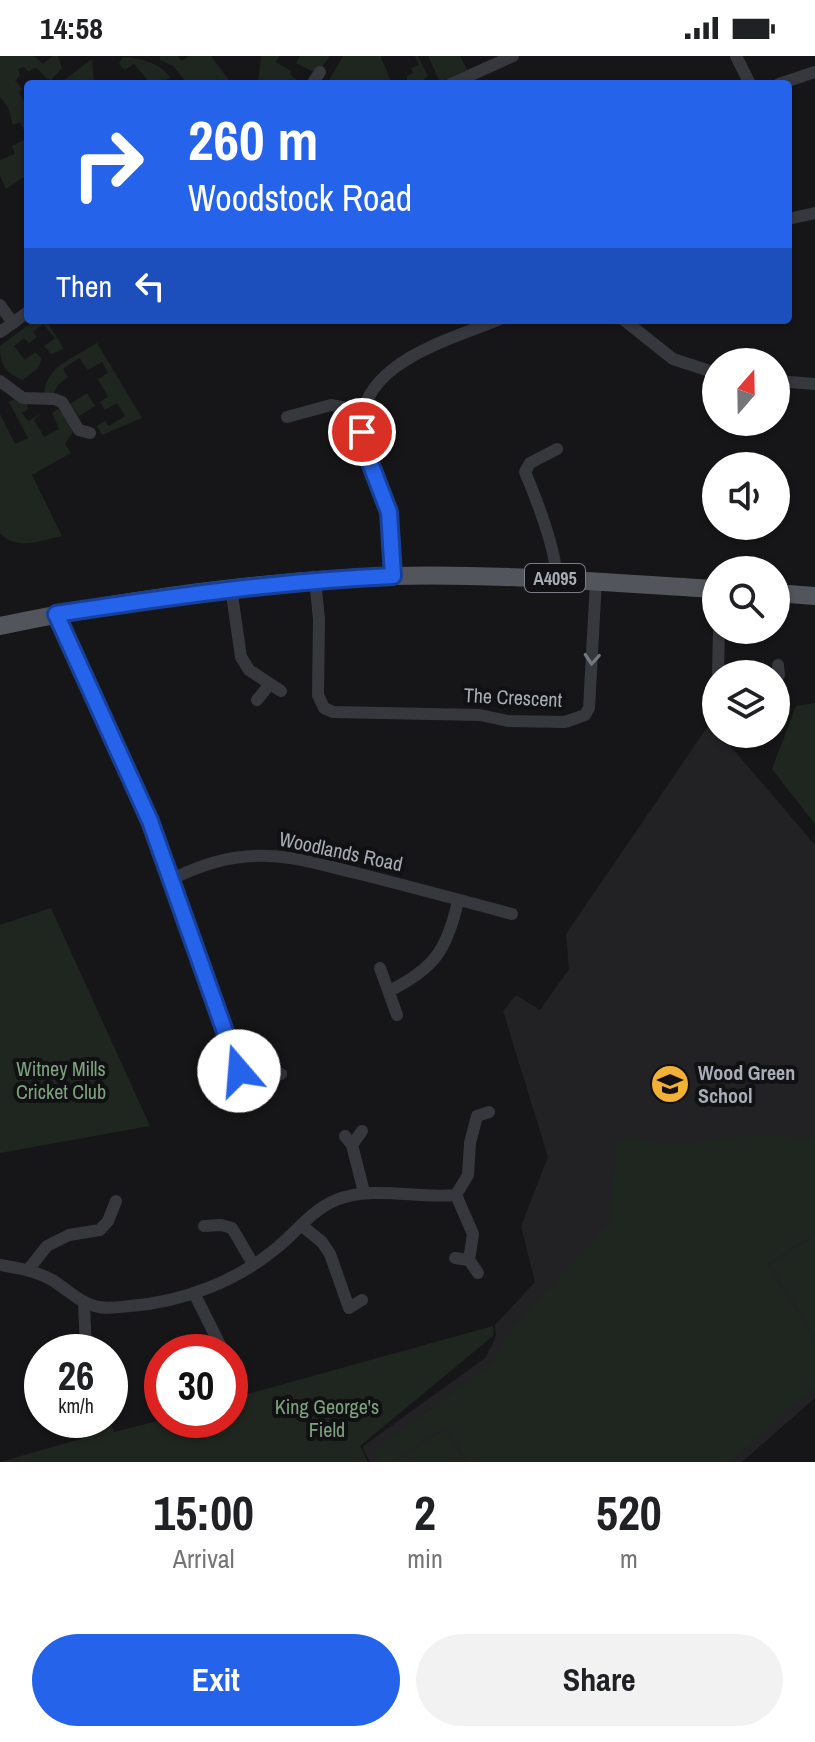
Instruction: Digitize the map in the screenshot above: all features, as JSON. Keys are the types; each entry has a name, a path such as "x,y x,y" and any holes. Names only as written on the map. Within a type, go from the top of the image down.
{"main road":[{"name":"A4095","path":"0,626 56,614 231,588 315,580 393,576 557,578 702,588"},
{"path":"790,594 815,596"}],"street":[{"path":"460,80 513,56"},
{"path":"736,56 746,80"},
{"path":"792,84 815,72"},
{"path":"792,218 815,213"},
{"path":"0,305 13,323"},
{"path":"0,332 24,315"},
{"path":"393,576 389,512 364,447 363,411 371,391 388,370 489,324"},
{"path":"629,324 673,359 702,368"},
{"path":"0,381 23,398 62,402 82,435"},
{"path":"790,382 815,384"},
{"path":"287,417 331,405 363,411"},
{"path":"557,449 530,463 525,472 556,558 557,578"},
{"name":"The Crescent","path":"315,580 319,619 318,695 324,708 333,712 396,715 447,708 508,721 565,722 585,715 589,708 596,581"},
{"path":"231,588 241,657 249,670 276,688 257,700"},
{"path":"56,614 132,779 244,1085"},
{"name":"Woodlands Road","path":"170,880 194,868 219,861 281,856 512,914"},
{"path":"389,991 414,979 442,952 458,901"},
{"path":"380,968 397,1015"},
{"path":"216,1096 281,1074"},
{"path":"456,1195 468,1175 470,1143 478,1112"},
{"path":"362,1131 349,1141 364,1192"},
{"path":"0,1265 49,1278 84,1302 100,1307 152,1305 174,1301 231,1279 277,1248 320,1208 336,1200 364,1192 416,1197 456,1195"},
{"path":"456,1195 473,1234 469,1260 478,1273"},
{"path":"28,1270 47,1246 69,1235 100,1230 108,1221 116,1201"},
{"path":"301,1225 322,1242 330,1254 349,1308 362,1300"},
{"path":"204,1226 232,1228 253,1264"},
{"path":"455,1258 469,1260"},
{"path":"194,1293 217,1334"},
{"path":"84,1302 85,1334"}],"shaded area":[{"name":"Wood Green School","path":"702,735 702,748 732,748 815,845 815,1398 742,1462 370,1462 362,1447 485,1358 496,1337 495,1325 535,1282 521,1226 548,1157 503,1011 516,995 540,1010 569,969 566,934"}],"green space":[{"path":"0,56 34,56 43,64 58,56 62,68 51,80 36,67 29,72 24,67 18,69 20,76 15,80 22,89 19,92 24,101 24,130 20,122 13,125 8,107 0,97"},
{"path":"160,56 178,56 182,61 189,56 211,56 229,80 185,80 173,66 160,60"},
{"path":"261,56 279,56 276,62 291,71 290,74 297,80 258,80"},
{"path":"300,56 330,56 314,72 296,63"},
{"path":"343,56 383,56 390,80 329,80"},
{"path":"415,56 418,56 428,76 424,80 407,80 407,76 413,73 411,68 419,65"},
{"path":"428,56 460,56 467,70 439,80"},
{"path":"123,57 149,62 170,77 166,80 146,80 134,64 124,70 119,64"},
{"path":"92,59 94,80 64,80"},
{"path":"24,140 24,177 6,189 0,176 0,160 15,154 12,146"},
{"path":"30,324 43,324 33,332 37,337 29,343 24,338 14,346 25,360 35,352 42,359 38,368 23,380 5,367 0,346"},
{"path":"43,324 48,324 64,349 51,354 44,346 55,338"},
{"path":"97,343 142,418 102,435 97,426 105,421 109,426 125,416 117,403 105,410 100,402 108,397 98,379 108,373 102,362 88,370 79,358 63,369 68,377 58,385 52,396 44,396 45,386 55,370"},
{"path":"87,393 95,406 79,416 70,404"},
{"path":"15,399 27,404 28,409 22,413 28,421 40,414 34,420 44,437 59,429 52,413 58,409 73,432 65,444 71,453 32,475 62,536 21,543 13,542 0,533 0,414 15,444 28,438 9,402"},
{"path":"815,703 815,824 772,769 780,748 790,748 790,722 796,706"},
{"name":"Witney Mills Cricket Club","path":"51,908 150,1126 0,1153 0,925"},
{"path":"752,1135 815,1138 815,1233 767,1264 815,1340 815,1386 730,1462 469,1462 445,1426 391,1462 381,1462 374,1451 493,1363 506,1336 611,1220 616,1139 681,1144"},
{"path":"815,1236 815,1335 770,1264"},
{"name":"King George's Field","path":"493,1326 493,1336 360,1446 368,1462 0,1462 84,1438 128,1438 128,1428 144,1424 144,1438 248,1438 248,1394"},
{"path":"445,1430 466,1462 396,1462"}],"place":[{"name":"Wood Green School","path":"670,1084"}],"route":[{"path":"239,1071 150,821 56,614 231,588 393,576 389,512 364,447 362,432"}]}
